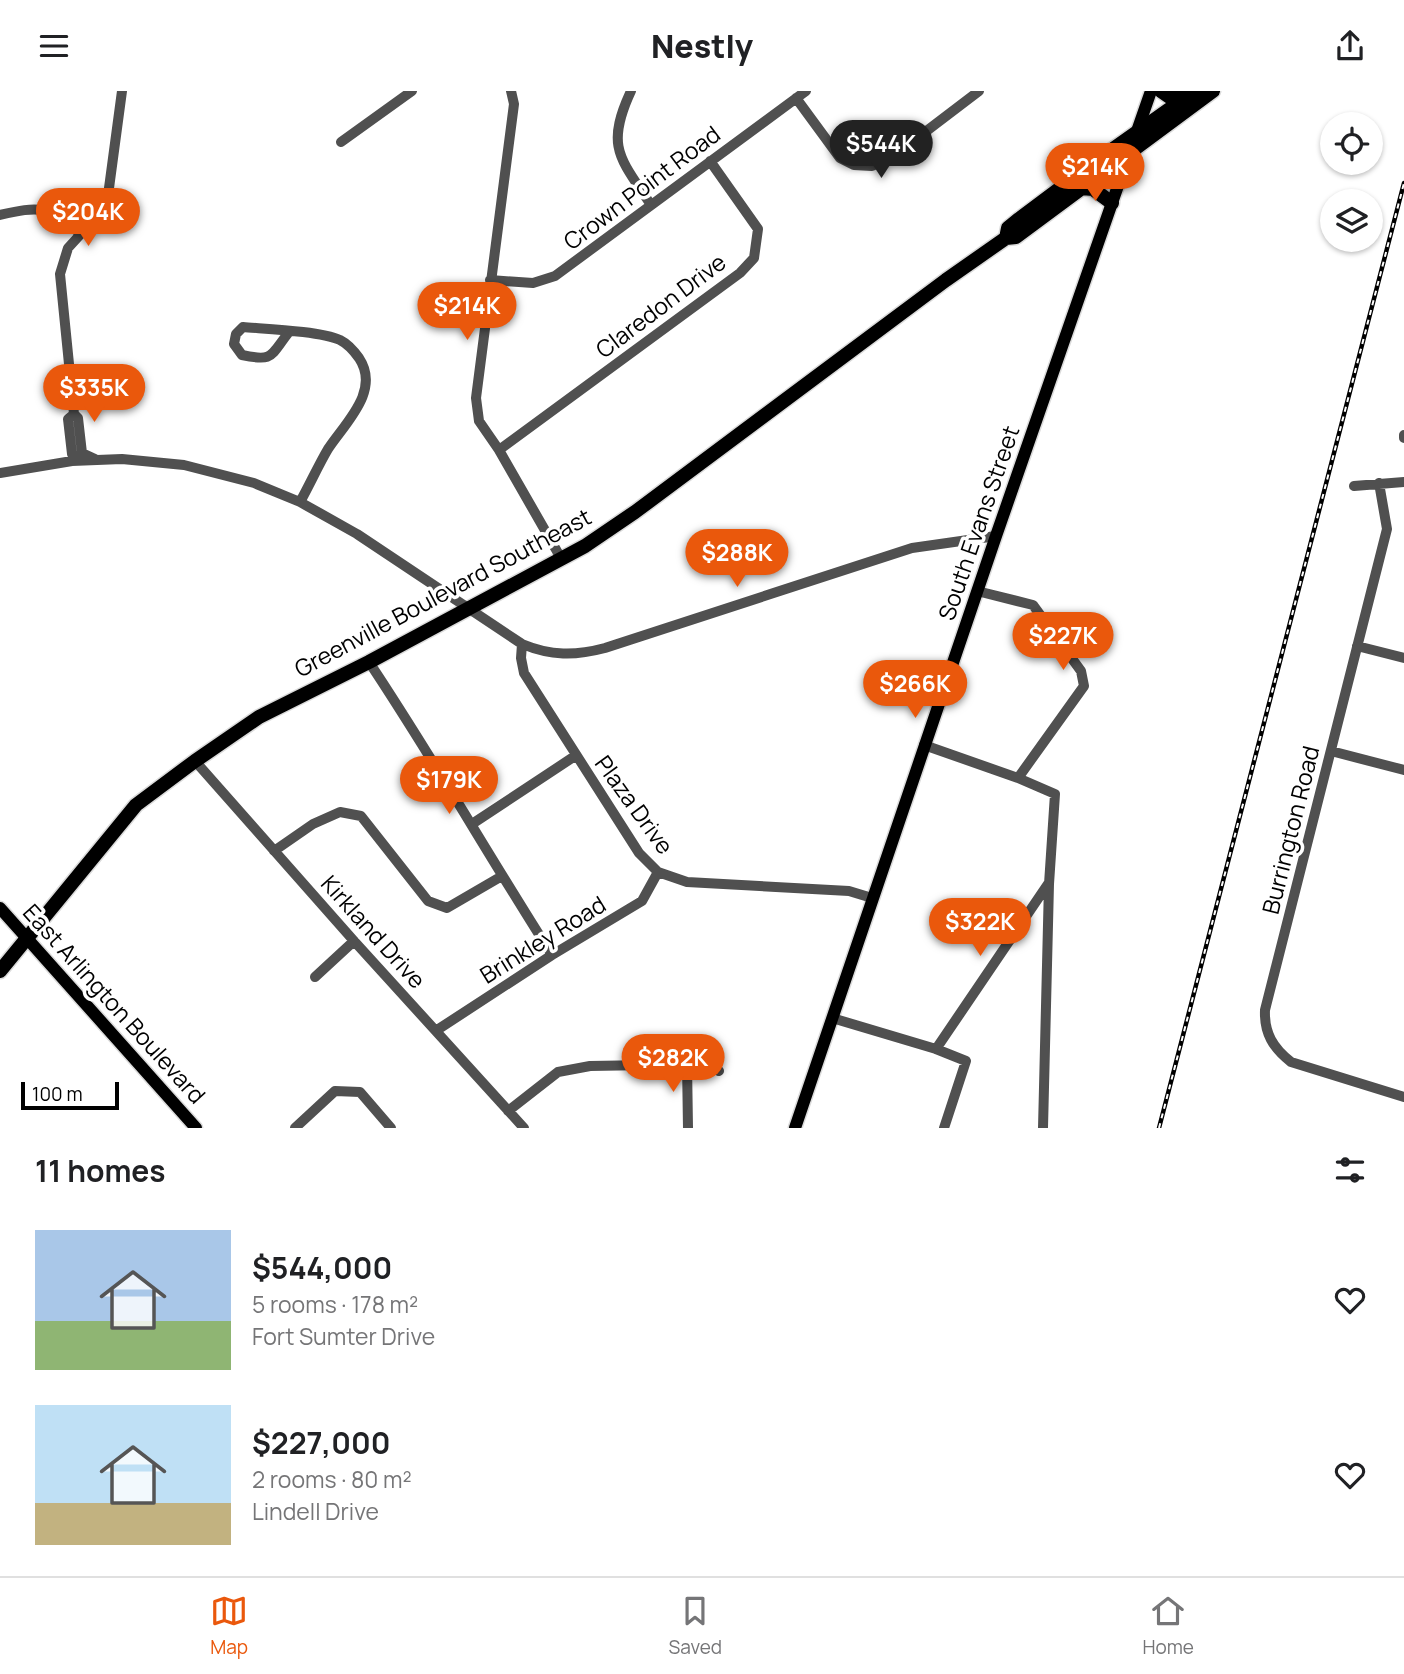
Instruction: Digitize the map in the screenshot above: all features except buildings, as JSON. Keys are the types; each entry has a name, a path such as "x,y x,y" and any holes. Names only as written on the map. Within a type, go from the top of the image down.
{"highway":[{"path":"1161,91 1171,98 1193,93"},
{"path":"1006,238 1016,237 1213,91"},
{"name":"Greenville Boulevard Southeast","path":"0,971 136,805 195,761 259,717 562,560 628,517 1006,238 1008,228 1019,219 1193,93"},
{"path":"1081,188 1093,189 1112,204"}],"main road":[{"name":"South Evans Street","path":"794,1128 1151,91"},
{"name":"East Arlington Boulevard","path":"0,908 196,1128"}],"street":[{"path":"122,91 107,203 68,248 60,274 74,414 68,419 72,454 96,459 204,469 254,483 300,502 357,534 522,644 559,655 591,652 912,548 996,536"},
{"path":"341,142 412,91"},
{"path":"511,91 514,104 476,398 479,421 499,450 562,560"},
{"path":"631,91 621,112 617,132 620,159 651,205"},
{"name":"Crown Point Road","path":"490,280 533,283 555,276 806,91"},
{"path":"796,99 840,158 854,165 872,166 891,158 979,91"},
{"name":"Claredon Drive","path":"499,450 740,273 754,258 758,229 710,161"},
{"path":"0,215 29,208 45,209 59,215 80,234"},
{"path":"289,332 265,359 242,355 233,344 236,334 243,327 327,336 341,340 358,356 366,375 367,386 363,397 328,449 300,502"},
{"path":"0,473 96,459"},
{"path":"1354,486 1404,482"},
{"name":"Burrington Road","path":"1379,483 1387,529 1265,1010 1264,1027 1277,1052 1291,1062 1404,1097"},
{"path":"978,590 1032,605 1081,671 1084,686 1018,778"},
{"name":"Plaza Drive","path":"522,644 524,673 639,853 659,872 687,882 849,891 872,898"},
{"path":"1357,646 1404,658"},
{"path":"369,662 552,955"},
{"path":"924,745 1055,794 1049,884 1044,1128"},
{"path":"1331,751 1404,770"},
{"path":"472,824 575,755"},
{"name":"Kirkland Drive","path":"195,761 524,1128"},
{"path":"274,851 313,824 340,812 361,816 428,901 447,908 502,876"},
{"name":"Brinkley Road","path":"437,1030 552,955 642,901 659,872"},
{"path":"936,1049 1049,884"},
{"path":"315,977 354,941"},
{"path":"832,1018 936,1049 966,1061 944,1128"},
{"path":"508,1111 558,1072 590,1066 687,1063 706,1064 719,1072"},
{"path":"687,1063 688,1128"},
{"path":"295,1128 335,1091 360,1092 391,1128"}],"railway":[{"path":"1159,1128 1404,183"}]}
